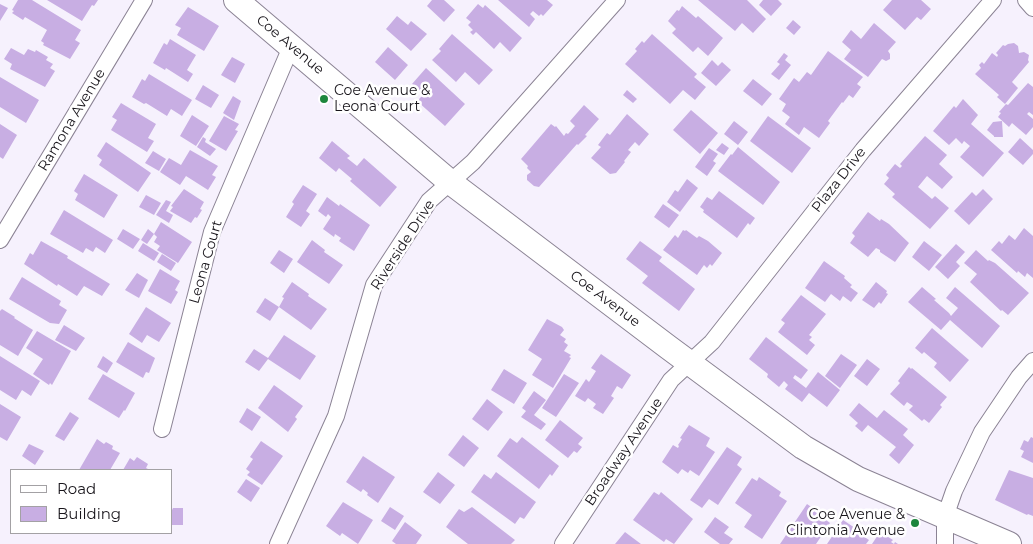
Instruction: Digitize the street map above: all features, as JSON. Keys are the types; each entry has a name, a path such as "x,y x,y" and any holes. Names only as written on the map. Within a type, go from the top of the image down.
{"street":[{"name":"Ramona Avenue","path":"0,240 144,0"},
{"name":"Coe Avenue","path":"236,0 450,182 803,447 858,478 1009,544"},
{"name":"Riverside Drive","path":"278,544 336,416 374,285 429,201 473,162 617,0"},
{"name":"Plaza Drive","path":"690,363 712,342 863,150 993,0"},
{"path":"1026,0 1033,8"},
{"name":"Leona Court","path":"162,429 212,232 291,47"},
{"path":"945,544 944,517 954,490 982,432 1020,376 1033,361"},
{"name":"Broadway Avenue","path":"563,544 671,380 690,363"}],"building":[{"path":"18,0 32,0 81,30 75,40 80,43 70,59 43,45 44,43 41,41 47,30 25,17 23,20 12,13"},
{"path":"47,0 98,0 94,6 92,5 82,21"},
{"path":"432,0 444,0 455,10 444,22 427,6"},
{"path":"498,0 547,0 553,5 543,16 541,14 539,16 533,11 530,14 535,19 529,27"},
{"path":"698,0 747,0 766,19 753,33 742,23 735,31"},
{"path":"763,0 778,0 782,4 771,16 759,5"},
{"path":"892,0 921,0 931,9 921,20 917,17 905,30 883,10"},
{"path":"0,4 8,8 0,21"},
{"path":"478,4 483,8 485,5 522,38 510,52 500,42 494,49 476,32 473,35 470,32 473,30 468,25 471,22 466,18"},
{"path":"682,6 696,18 698,16 723,38 708,56 698,47 693,52 672,33 676,29 668,21"},
{"path":"188,7 219,26 204,51 177,35 181,28 175,25"},
{"path":"397,16 408,25 411,21 427,34 411,51 386,29"},
{"path":"793,20 801,27 794,35 786,28"},
{"path":"874,23 896,42 888,51 890,59 886,61 882,59 868,77 844,59 851,50 842,42 851,30 861,39"},
{"path":"452,34 493,70 479,85 465,72 456,82 432,60 441,51 439,49"},
{"path":"652,34 697,74 694,77 706,87 695,100 683,90 670,104 625,64 637,51 635,49 642,41 644,43"},
{"path":"170,39 196,55 187,70 193,74 188,82 166,68 165,70 153,63 164,43 167,45"},
{"path":"1014,43 1018,46 1019,53 1024,52 1029,55 1029,62 1012,82 1018,88 1005,104 997,97 999,95 975,74 981,68 979,65 982,62 984,64 992,53 997,57 996,53 1003,45"},
{"path":"388,47 408,65 395,80 375,62"},
{"path":"11,48 24,55 28,49 35,52 36,50 48,57 46,60 53,64 50,68 55,71 45,87 10,69 12,64 4,59"},
{"path":"828,51 863,77 857,84 861,87 853,98 849,95 842,102 828,121 830,123 819,138 804,127 799,135 785,124 790,117 782,111 786,104 779,99 794,78 799,82 807,72 811,75"},
{"path":"784,53 788,56 785,60 791,65 779,80 771,74 780,64 777,62"},
{"path":"232,57 245,64 235,83 221,75"},
{"path":"712,60 718,66 722,62 731,70 716,86 701,73"},
{"path":"426,68 465,104 445,126 417,101 424,94 412,84"},
{"path":"149,74 192,100 182,116 171,109 167,116 132,97 142,79 145,81"},
{"path":"0,77 39,100 26,123 0,107"},
{"path":"753,79 772,94 762,106 743,91"},
{"path":"1028,83 1033,87 1033,115 1029,112 1027,114 1033,119 1033,127 1026,135 1012,123 1009,127 998,117 1001,113 999,112 1006,104 1008,105"},
{"path":"203,85 219,95 211,108 195,99"},
{"path":"627,90 637,99 633,103 623,95"},
{"path":"233,96 241,101 234,120 223,113"},
{"path":"963,99 978,115 971,124 1004,153 983,177 960,157 970,146 964,141 962,144 956,138 949,145 933,131 954,106 956,108"},
{"path":"121,103 156,124 148,138 154,141 147,152 111,130 117,120 112,117"},
{"path":"584,105 599,119 585,135 587,136 577,144 539,187 534,186 527,180 527,175 531,172 521,159 551,124 556,126 564,136 566,133 568,134 575,126 570,121"},
{"path":"691,110 718,133 700,154 673,130"},
{"path":"627,114 649,134 639,146 635,142 628,150 631,152 625,162 616,173 610,174 591,158 601,147 598,145 607,133 610,135"},
{"path":"192,115 209,126 196,146 180,136"},
{"path":"224,116 239,124 235,130 238,131 226,151 209,141"},
{"path":"768,116 811,148 792,173 750,141"},
{"path":"734,121 748,132 738,145 724,134"},
{"path":"1002,121 1003,137 994,137 987,130 993,122"},
{"path":"0,124 17,135 3,159 0,157"},
{"path":"925,136 947,155 939,164 953,177 942,189 927,176 918,187 932,199 935,196 949,208 930,229 892,197 895,194 884,184 889,178 886,175 895,164 900,168 902,166 900,164"},
{"path":"203,137 206,139 205,142 216,149 210,156 197,147"},
{"path":"1020,138 1033,150 1033,154 1023,165 1008,152"},
{"path":"332,141 350,156 347,158 357,166 364,158 397,187 380,207 350,181 352,179 339,168 336,172 319,158"},
{"path":"106,142 151,173 138,192 99,165 102,160 97,156"},
{"path":"722,143 729,148 724,155 716,150"},
{"path":"738,147 780,182 763,205 718,171"},
{"path":"709,148 718,154 713,161 716,163 707,176 695,167"},
{"path":"190,150 218,166 212,175 216,177 208,190 186,176 180,185 160,172 169,158 181,165"},
{"path":"153,151 166,159 159,171 145,163"},
{"path":"84,174 118,195 104,218 75,200 78,194 74,191"},
{"path":"687,179 698,188 680,212 667,202 675,190 678,192"},
{"path":"303,185 317,194 306,211 310,214 301,227 286,217 294,204 292,202"},
{"path":"184,189 204,202 200,209 202,210 191,223 170,211 173,207 171,206"},
{"path":"983,189 993,199 969,225 954,211 972,192 976,196"},
{"path":"719,191 755,218 750,225 748,223 737,238 703,212 704,210 700,207 707,197 712,200"},
{"path":"146,195 161,203 154,215 139,207"},
{"path":"327,197 370,225 354,251 339,241 341,238 335,234 334,237 323,229 331,217 328,214 326,217 318,211"},
{"path":"166,200 171,202 166,211 173,215 169,223 156,215"},
{"path":"663,204 679,215 669,228 654,217"},
{"path":"64,210 113,240 105,253 96,247 93,252 86,248 83,253 50,234"},
{"path":"868,212 880,221 881,219 889,224 909,243 895,262 876,248 868,257 850,243 855,236 852,233"},
{"path":"161,222 192,242 178,263 157,250 160,246 154,242 157,237 154,234"},
{"path":"1024,228 1033,236 1033,278 1027,273 1025,277 1018,271 1017,273 991,250 999,241 1002,244 1009,235 1015,240"},
{"path":"123,229 140,239 133,249 117,239"},
{"path":"148,229 154,234 147,244 141,240"},
{"path":"683,230 697,238 699,236 708,241 722,253 712,266 710,264 707,268 704,265 697,275 663,250 675,235 678,238"},
{"path":"312,240 325,250 324,252 343,265 329,284 297,262"},
{"path":"41,241 68,256 67,258 110,284 102,296 84,286 77,296 58,284 57,286 24,264 30,253 33,255"},
{"path":"640,241 662,257 659,261 695,289 679,311 642,283 648,276 626,259"},
{"path":"924,241 942,255 929,271 912,257"},
{"path":"143,243 159,253 154,261 138,251"},
{"path":"956,244 965,252 956,262 960,266 948,279 935,267"},
{"path":"279,250 293,259 284,273 270,263"},
{"path":"976,250 988,261 995,263 1029,293 1008,315 1001,311 970,282 977,274 964,263"},
{"path":"162,254 176,263 171,271 157,262"},
{"path":"824,261 845,276 844,278 852,285 850,287 858,293 851,302 843,296 840,301 831,294 825,302 805,288"},
{"path":"160,269 180,281 175,290 178,292 171,304 148,291"},
{"path":"137,273 148,280 139,298 125,290"},
{"path":"22,277 61,301 59,305 67,310 59,324 50,323 9,299"},
{"path":"292,282 327,309 311,330 279,307 284,298 282,297"},
{"path":"876,282 888,294 881,304 879,302 874,308 862,300"},
{"path":"922,287 951,316 958,308 946,298 955,287 1000,326 982,348 950,320 941,330 908,302"},
{"path":"801,295 826,314 809,335 812,337 809,340 815,345 807,355 778,332 785,323 781,320"},
{"path":"265,298 279,307 270,321 256,312"},
{"path":"146,307 171,323 159,342 147,335 142,343 129,334"},
{"path":"2,309 33,330 18,356 0,345 0,311"},
{"path":"547,319 564,330 560,335 566,339 564,342 568,345 564,351 571,355 553,388 532,375 542,359 528,350"},
{"path":"64,325 85,338 76,351 55,340"},
{"path":"932,328 969,360 950,382 934,367 937,363 924,352 922,354 915,348"},
{"path":"37,331 71,351 52,385 50,383 49,385 33,374 43,359 26,348"},
{"path":"284,335 316,356 300,380 268,359 259,371 245,362 254,349 268,358"},
{"path":"766,337 808,370 801,379 795,375 793,378 806,388 818,372 840,390 827,407 809,393 802,402 785,389 788,385 784,381 779,387 767,377 768,374 749,359"},
{"path":"128,342 155,358 149,373 146,372 143,378 116,362"},
{"path":"601,354 631,375 622,389 617,386 611,396 614,398 603,414 593,408 596,404 588,398 585,402 575,396 586,379 589,382 596,371 591,368"},
{"path":"841,354 857,365 840,388 825,376"},
{"path":"0,356 40,381 31,396 22,390 16,400 0,390"},
{"path":"103,356 113,363 107,373 97,367"},
{"path":"867,359 880,369 867,386 854,376"},
{"path":"909,367 947,397 940,405 942,407 929,423 924,419 922,421 909,410 913,406 907,402 904,406 890,394 900,383 898,381"},
{"path":"504,369 527,383 514,404 491,390"},
{"path":"103,374 135,393 119,418 88,399"},
{"path":"564,374 579,383 556,417 542,408"},
{"path":"274,385 303,406 288,432 258,408"},
{"path":"534,391 546,400 534,415 546,424 541,430 521,417 526,411 522,408"},
{"path":"487,399 503,412 488,431 472,419"},
{"path":"859,403 877,418 884,410 908,429 903,435 914,445 899,464 889,455 896,447 868,425 862,432 855,426 858,423 849,415"},
{"path":"0,404 21,417 7,441 0,437"},
{"path":"247,408 261,417 252,431 239,422"},
{"path":"70,412 79,418 64,441 55,436"},
{"path":"560,420 583,438 578,444 582,447 577,453 574,451 568,458 545,440"},
{"path":"689,425 710,438 706,446 715,452 699,476 690,470 688,473 682,469 678,474 662,462 673,445 678,448 682,439 680,438"},
{"path":"463,435 479,448 464,467 448,455"},
{"path":"522,437 559,466 552,476 550,474 539,489 497,456 510,438 517,443"},
{"path":"1031,437 1033,438 1033,463 1021,457 1024,451 1020,449 1024,440 1028,442"},
{"path":"97,439 104,444 106,442 113,446 112,449 120,453 111,469 80,469"},
{"path":"261,441 283,456 262,485 247,475 250,472 246,469 253,459 250,457"},
{"path":"29,444 44,451 35,465 22,456"},
{"path":"727,447 742,457 737,465 742,469 718,505 709,499 702,508 690,500"},
{"path":"363,456 395,477 378,503 367,495 368,493 363,489 361,492 346,482"},
{"path":"137,457 148,464 146,468 148,469 124,469 130,458 134,461"},
{"path":"1009,470 1033,478 1033,516 995,500"},
{"path":"438,472 455,485 440,504 423,492"},
{"path":"496,472 536,502 524,519 520,517 515,524 471,492 484,474 491,479"},
{"path":"759,477 781,492 779,496 787,501 762,539 744,527 752,515 735,503 752,478 757,481"},
{"path":"246,479 260,488 251,502 237,492"},
{"path":"654,492 659,495 661,492 693,519 674,544 666,539 664,542 633,520"},
{"path":"343,502 373,520 358,544 342,533 340,536 326,526"},
{"path":"807,504 830,523 816,544 780,544"},
{"path":"390,507 404,516 395,530 381,521"},
{"path":"472,507 515,540 511,544 468,544 446,527 459,509 464,512"},
{"path":"173,508 183,508 183,525 172,525"},
{"path":"715,517 729,527 724,533 733,539 729,544 720,544 704,532"},
{"path":"843,520 869,540 866,544 827,544"},
{"path":"405,522 422,535 416,544 396,544 392,541"},
{"path":"625,532 641,544 615,544"},
{"path":"880,532 893,540 891,542 894,544 872,544"}],"place":[{"name":"Coe Avenue & Leona Court","path":"324,99"},
{"name":"Coe Avenue & Clintonia Avenue","path":"915,523"}]}
